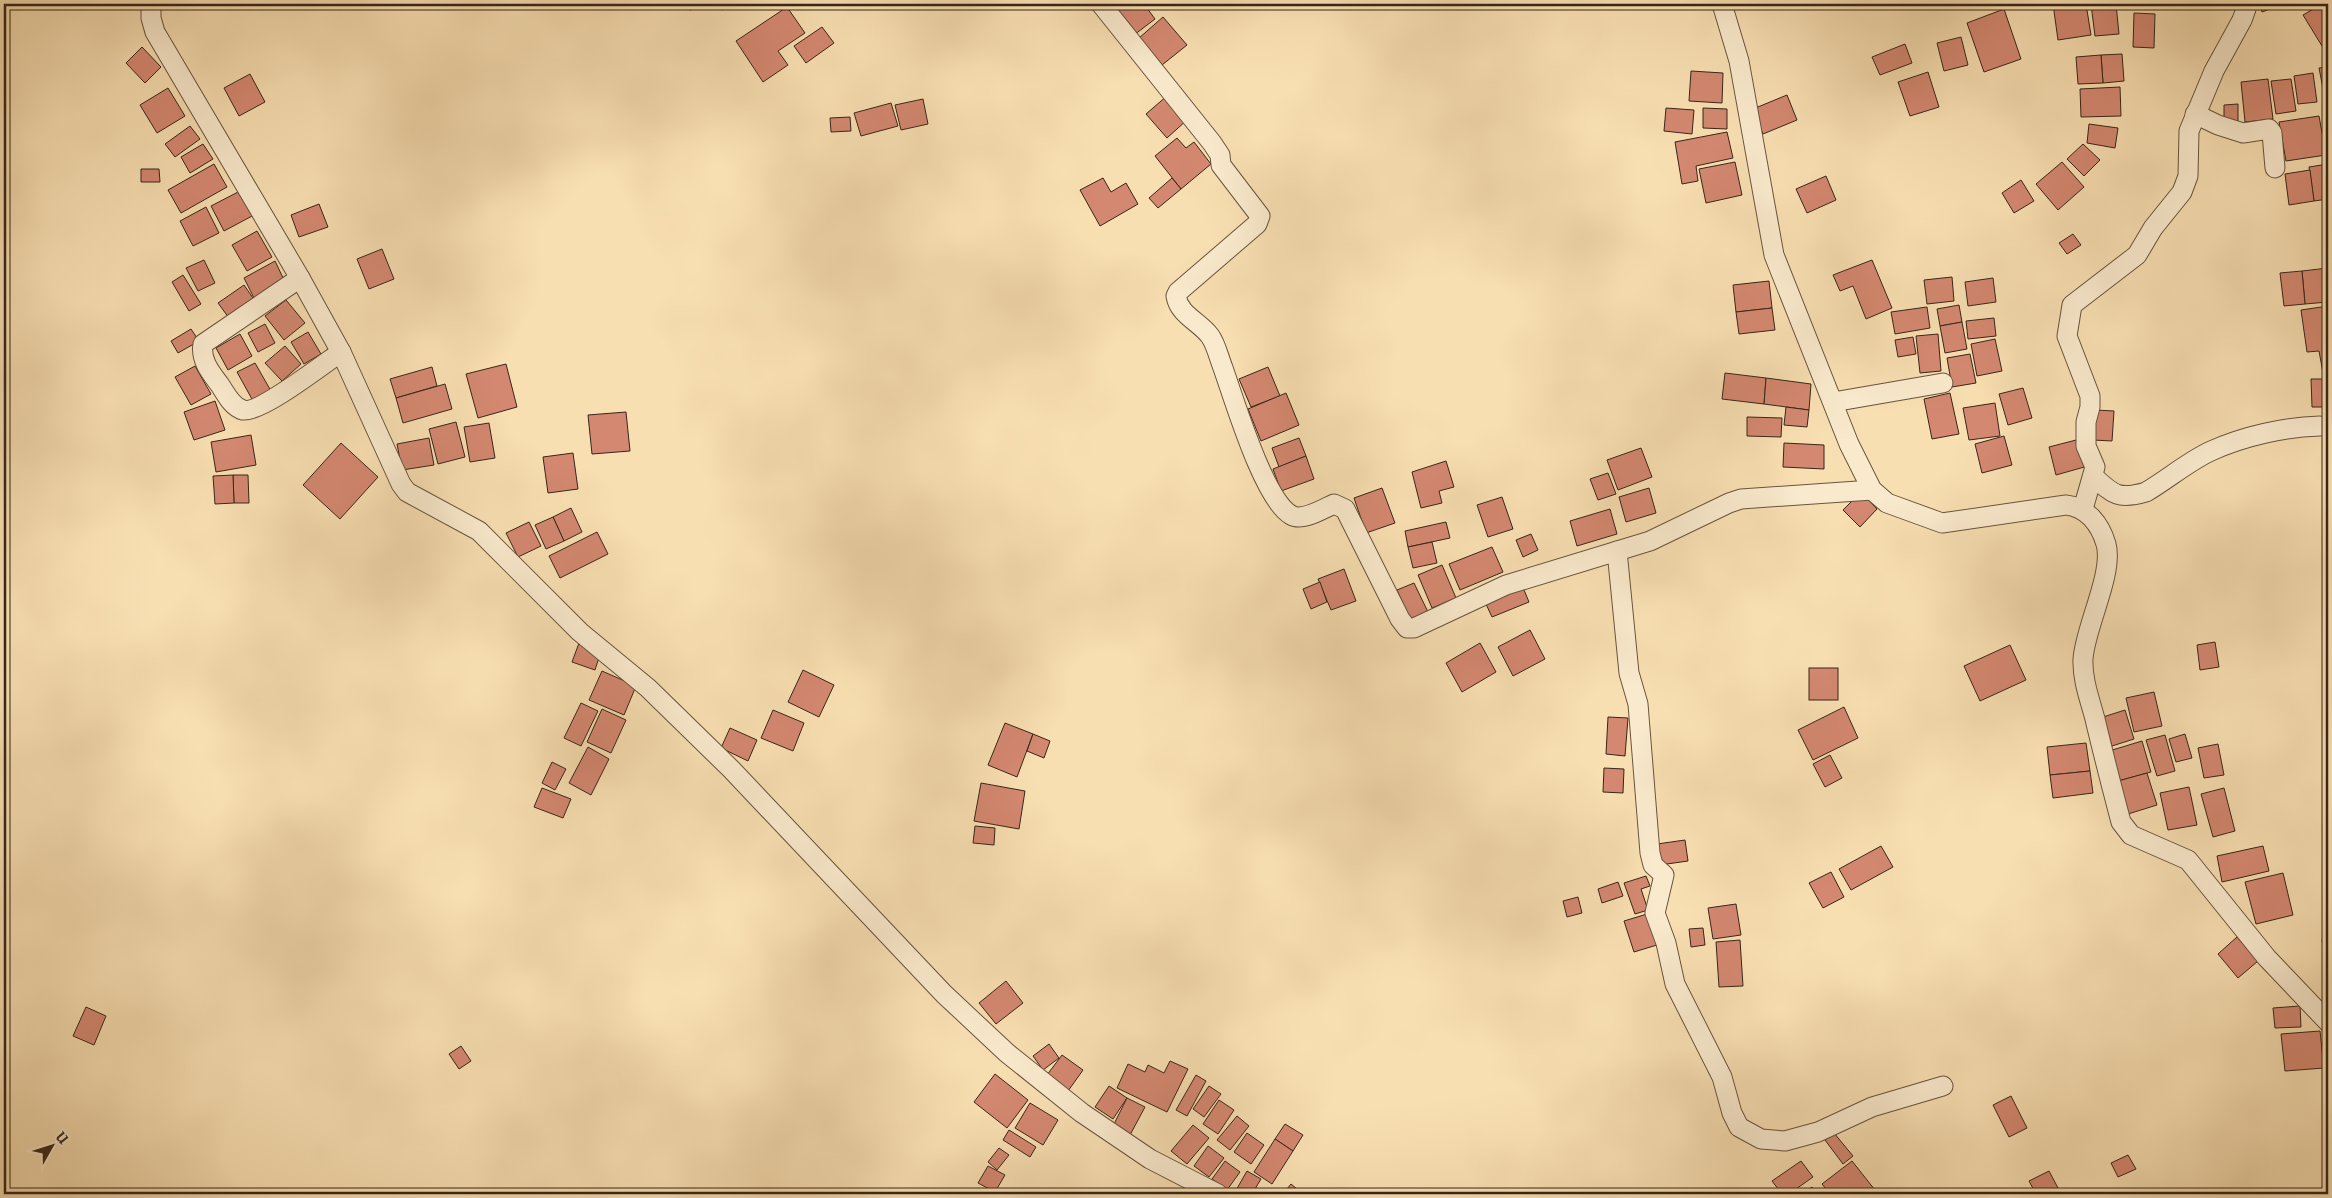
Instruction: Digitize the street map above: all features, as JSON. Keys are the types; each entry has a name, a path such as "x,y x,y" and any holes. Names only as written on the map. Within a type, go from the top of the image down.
{"street":[{"path":"151,4 150,18 155,32 300,278 341,352 401,484 407,492 479,531 580,632 648,688 731,769 944,994 1006,1053 1082,1113 1119,1138 1150,1158 1218,1194"},
{"path":"1101,4 1212,143 1220,156 1221,165 1259,214 1260,219 1257,224 1178,292 1176,296 1180,306 1210,337 1259,467 1277,500 1286,511 1299,517 1334,504 1345,509 1400,619 1409,629 1506,586 1650,541 1719,507 1741,500 1872,490"},
{"path":"1722,4 1739,60 1774,255 1849,444 1872,490 1887,503 1942,523 2066,505 2083,509 2098,526 2107,552 2105,572 2086,639 2083,672 2121,822 2130,836 2188,860 2267,958 2328,1022"},
{"path":"2083,509 2095,467 2086,446 2086,422 2090,396 2067,336 2072,305 2137,255 2153,228 2182,192 2188,176 2189,131 2214,71 2242,20 2246,9 2245,4"},
{"path":"2195,114 2218,126 2243,133 2269,129 2272,133 2275,168"},
{"path":"300,278 203,344 202,354 212,375 236,406 248,410 275,398 341,352"},
{"path":"1833,402 1943,383"},
{"path":"2093,476 2110,492 2122,497 2134,496 2146,492 2211,451 2258,436 2302,426 2320,426"},
{"path":"1617,551 1629,673 1638,704 1650,853 1653,865 1664,875 1655,913 1666,942 1675,984 1722,1077 1732,1113 1739,1127 1761,1139 1786,1141 1818,1132 1872,1107 1943,1086"}],"building":[{"path":"672,4 692,4 691,10 672,6"},
{"path":"709,4 726,4 723,10"},
{"path":"1118,4 1144,4 1155,19 1134,35 1113,8"},
{"path":"2053,4 2086,4 2091,35 2058,40"},
{"path":"2091,4 2116,4 2119,34 2095,36"},
{"path":"2259,4 2283,4 2262,12"},
{"path":"2322,4 2328,14 2328,42 2322,46 2303,15"},
{"path":"787,7 805,33 778,51 788,65 763,82 736,41"},
{"path":"2004,9 2021,59 1984,72 1967,23"},
{"path":"2134,13 2155,14 2154,48 2133,47"},
{"path":"1163,17 1187,45 1162,65 1139,38"},
{"path":"822,27 834,43 806,63 794,46"},
{"path":"1961,37 1968,65 1944,71 1937,43"},
{"path":"1905,44 1912,63 1880,75 1872,57"},
{"path":"142,47 161,67 145,83 126,63"},
{"path":"2122,54 2124,81 2103,83 2101,55"},
{"path":"2101,55 2103,83 2078,84 2076,57"},
{"path":"2328,67 2328,99 2325,99 2319,68"},
{"path":"1691,71 1723,73 1722,103 1689,101"},
{"path":"1928,72 1939,107 1910,116 1898,82"},
{"path":"2313,73 2317,102 2298,104 2294,76"},
{"path":"250,74 265,102 239,116 224,88"},
{"path":"2268,79 2273,119 2245,122 2241,82"},
{"path":"2291,79 2296,111 2276,114 2271,81"},
{"path":"2120,87 2121,116 2081,117 2080,89"},
{"path":"168,88 185,116 157,133 140,105"},
{"path":"1168,95 1188,119 1167,138 1146,114"},
{"path":"1787,95 1797,120 1763,134 1753,109"},
{"path":"923,99 928,124 901,130 895,105"},
{"path":"891,103 898,126 861,136 854,113"},
{"path":"2238,104 2238,121 2224,121 2224,105"},
{"path":"1666,108 1694,110 1692,134 1664,131"},
{"path":"1703,108 1727,109 1727,129 1703,128"},
{"path":"2319,116 2326,155 2286,161 2279,122"},
{"path":"850,117 851,131 831,132 830,118"},
{"path":"2089,124 2118,128 2115,148 2087,143"},
{"path":"190,126 200,139 175,157 165,144"},
{"path":"1727,132 1733,158 1696,166 1698,181 1682,184 1675,142"},
{"path":"1177,138 1186,148 1194,142 1211,164 1181,189 1155,156"},
{"path":"203,144 213,159 190,173 181,157"},
{"path":"2083,144 2100,160 2084,176 2067,159"},
{"path":"1735,162 1742,195 1706,203 1699,169"},
{"path":"2062,162 2084,187 2058,210 2036,184"},
{"path":"214,164 227,187 181,213 168,190"},
{"path":"2328,164 2328,199 2314,201 2309,167"},
{"path":"141,169 159,169 160,182 141,182"},
{"path":"2310,170 2314,201 2289,205 2285,174"},
{"path":"1826,176 1836,200 1807,213 1796,189"},
{"path":"1103,178 1111,192 1126,183 1138,204 1100,226 1080,190"},
{"path":"1172,178 1181,189 1158,208 1149,198"},
{"path":"2021,180 2034,201 2014,213 2002,193"},
{"path":"240,191 254,215 224,231 211,206"},
{"path":"319,204 328,227 299,237 291,215"},
{"path":"206,207 219,233 193,246 180,221"},
{"path":"257,231 272,257 247,271 232,245"},
{"path":"2073,234 2081,245 2067,254 2059,243"},
{"path":"382,249 394,279 369,289 357,259"},
{"path":"204,260 215,283 198,291 186,268"},
{"path":"1872,260 1892,308 1866,319 1853,286 1840,291 1833,275"},
{"path":"275,261 285,282 254,298 244,278"},
{"path":"2328,268 2328,302 2305,304 2302,271"},
{"path":"2302,271 2305,304 2284,306 2280,273"},
{"path":"183,275 201,304 189,311 172,282"},
{"path":"1952,277 1954,301 1927,304 1924,280"},
{"path":"1993,278 1996,302 1968,306 1965,282"},
{"path":"1769,281 1772,308 1736,312 1733,285"},
{"path":"244,285 255,301 229,318 218,303"},
{"path":"286,300 305,323 284,340 265,316"},
{"path":"1959,305 1962,322 1940,326 1937,309"},
{"path":"2328,306 2328,372 2323,373 2319,351 2307,352 2301,310"},
{"path":"1927,307 1930,328 1895,334 1891,312"},
{"path":"1772,308 1775,330 1739,334 1736,312"},
{"path":"1994,318 1996,336 1968,339 1966,321"},
{"path":"1962,322 1967,349 1945,353 1940,326"},
{"path":"265,324 275,343 258,352 248,333"},
{"path":"191,329 199,341 178,353 171,341"},
{"path":"308,332 321,354 304,364 291,342"},
{"path":"240,334 252,356 228,370 216,348"},
{"path":"1938,334 1941,371 1920,373 1916,336"},
{"path":"1913,337 1916,354 1898,357 1895,340"},
{"path":"1995,339 2002,371 1977,376 1971,344"},
{"path":"285,346 301,364 282,381 265,363"},
{"path":"1970,354 1976,383 1952,387 1947,358"},
{"path":"255,363 271,391 253,401 237,372"},
{"path":"506,364 517,407 478,418 466,374"},
{"path":"195,366 211,394 191,405 175,377"},
{"path":"432,367 437,386 396,398 390,379"},
{"path":"1268,367 1280,396 1251,407 1239,379"},
{"path":"1725,373 1766,378 1764,404 1722,399"},
{"path":"1766,378 1811,384 1809,410 1764,404"},
{"path":"2311,379 2328,379 2328,407 2312,407"},
{"path":"445,384 452,409 403,423 396,398"},
{"path":"2023,388 2032,418 2008,425 1999,394"},
{"path":"1286,393 1299,425 1261,441 1248,409"},
{"path":"1950,393 1959,434 1932,439 1924,399"},
{"path":"215,401 225,430 194,440 184,412"},
{"path":"1995,403 2000,436 1969,440 1963,408"},
{"path":"1786,407 1809,410 1807,427 1784,425"},
{"path":"2095,410 2114,411 2112,441 2093,440"},
{"path":"626,412 630,451 592,454 588,415"},
{"path":"1747,417 1782,418 1781,437 1747,436"},
{"path":"456,422 465,457 438,464 429,429"},
{"path":"489,423 495,458 470,462 464,427"},
{"path":"251,435 256,465 216,472 211,442"},
{"path":"2004,436 2012,465 1982,473 1975,444"},
{"path":"429,438 434,465 402,470 397,444"},
{"path":"1299,438 1306,456 1279,467 1272,448"},
{"path":"2080,439 2088,466 2056,475 2049,447"},
{"path":"341,443 378,477 340,519 303,485"},
{"path":"1784,443 1824,445 1824,469 1783,467"},
{"path":"1641,448 1652,477 1618,490 1607,460"},
{"path":"573,453 578,489 548,493 543,457"},
{"path":"1306,456 1314,479 1281,491 1273,469"},
{"path":"1446,461 1454,487 1439,491 1442,503 1421,508 1412,472"},
{"path":"1608,473 1616,494 1598,500 1590,479"},
{"path":"233,475 248,475 249,503 234,503"},
{"path":"233,475 234,503 215,504 213,476"},
{"path":"1382,488 1395,523 1366,533 1354,498"},
{"path":"1649,488 1656,513 1626,522 1619,497"},
{"path":"1861,492 1877,509 1860,527 1843,510"},
{"path":"1502,497 1513,529 1488,537 1477,505"},
{"path":"571,508 582,532 564,541 553,517"},
{"path":"1610,509 1617,534 1577,546 1570,521"},
{"path":"553,517 564,541 546,549 535,525"},
{"path":"529,522 541,546 518,557 506,533"},
{"path":"1446,522 1450,538 1408,547 1405,531"},
{"path":"597,532 608,554 560,578 549,556"},
{"path":"1531,534 1538,550 1523,557 1516,540"},
{"path":"1432,542 1437,563 1413,568 1408,547"},
{"path":"1492,547 1503,572 1460,590 1449,564"},
{"path":"1442,565 1456,598 1432,608 1418,575"},
{"path":"1344,569 1356,601 1331,610 1318,579"},
{"path":"1320,582 1327,602 1311,609 1303,589"},
{"path":"1414,583 1428,612 1410,619 1397,590"},
{"path":"1522,585 1529,602 1492,617 1485,602"},
{"path":"1530,630 1545,659 1513,676 1498,647"},
{"path":"2215,642 2219,667 2200,670 2197,645"},
{"path":"579,643 601,651 595,670 572,662"},
{"path":"1480,643 1496,672 1462,692 1446,663"},
{"path":"2010,645 2026,680 1980,701 1964,666"},
{"path":"1809,668 1838,668 1838,700 1809,700"},
{"path":"803,670 834,685 819,717 788,702"},
{"path":"602,671 636,686 624,715 589,700"},
{"path":"2154,692 2162,726 2134,732 2126,698"},
{"path":"581,703 598,711 581,746 564,738"},
{"path":"1844,707 1858,738 1813,760 1798,730"},
{"path":"602,709 626,720 611,753 587,742"},
{"path":"773,710 804,723 793,751 761,738"},
{"path":"2125,710 2134,739 2112,746 2103,717"},
{"path":"1608,717 1628,718 1625,756 1606,754"},
{"path":"1005,723 1033,734 1017,777 988,765"},
{"path":"730,728 757,740 748,761 721,748"},
{"path":"1033,734 1050,741 1044,758 1027,751"},
{"path":"2185,734 2192,758 2176,762 2169,739"},
{"path":"2165,735 2175,771 2157,776 2146,740"},
{"path":"2142,741 2151,772 2118,781 2109,751"},
{"path":"2086,743 2090,771 2050,775 2047,747"},
{"path":"2218,744 2224,775 2204,778 2198,748"},
{"path":"588,747 609,759 591,795 569,783"},
{"path":"1830,755 1842,778 1825,787 1813,764"},
{"path":"552,762 566,769 555,790 542,783"},
{"path":"1604,768 1624,769 1623,793 1603,792"},
{"path":"2090,771 2093,793 2053,798 2050,775"},
{"path":"2147,773 2157,805 2128,814 2118,781"},
{"path":"981,783 1025,791 1019,829 974,821"},
{"path":"2189,787 2197,825 2168,830 2160,793"},
{"path":"542,788 571,799 563,818 534,807"},
{"path":"2224,788 2235,831 2213,837 2201,794"},
{"path":"975,826 995,828 994,845 973,843"},
{"path":"1685,840 1688,861 1660,865 1657,844"},
{"path":"1881,846 1893,867 1851,890 1839,869"},
{"path":"2263,846 2269,871 2222,882 2217,856"},
{"path":"1831,872 1844,897 1823,908 1809,883"},
{"path":"2283,873 2293,915 2256,924 2245,882"},
{"path":"1646,876 1650,886 1641,889 1648,910 1635,914 1624,883"},
{"path":"1618,882 1623,896 1602,903 1598,889"},
{"path":"1578,897 1582,913 1567,917 1563,901"},
{"path":"1736,904 1741,935 1713,939 1708,908"},
{"path":"2326,906 2328,907 2328,942 2322,942"},
{"path":"1647,914 1657,945 1634,952 1624,921"},
{"path":"1703,928 1705,945 1691,947 1689,929"},
{"path":"2237,937 2258,961 2238,978 2218,954"},
{"path":"1740,940 1743,986 1719,987 1716,942"},
{"path":"1006,981 1023,1003 996,1024 979,1003"},
{"path":"2300,1006 2301,1027 2275,1028 2273,1008"},
{"path":"86,1007 106,1016 94,1045 73,1036"},
{"path":"2320,1031 2324,1068 2285,1071 2281,1034"},
{"path":"1049,1044 1059,1058 1043,1070 1033,1056"},
{"path":"461,1046 471,1061 459,1069 449,1054"},
{"path":"1062,1055 1083,1070 1068,1091 1047,1075"},
{"path":"1170,1061 1188,1069 1167,1112 1117,1088 1128,1064 1145,1072 1148,1065 1164,1073"},
{"path":"995,1074 1028,1100 1007,1128 974,1102"},
{"path":"1196,1075 1206,1081 1187,1116 1176,1110"},
{"path":"1109,1086 1127,1098 1113,1119 1095,1107"},
{"path":"1209,1086 1221,1094 1204,1117 1193,1109"},
{"path":"2011,1096 2027,1128 2009,1137 1993,1105"},
{"path":"1127,1098 1145,1107 1130,1135 1113,1126"},
{"path":"1219,1100 1234,1110 1218,1134 1203,1124"},
{"path":"1030,1103 1058,1120 1043,1145 1015,1128"},
{"path":"1237,1116 1249,1126 1230,1150 1217,1140"},
{"path":"1285,1124 1303,1135 1293,1151 1275,1139"},
{"path":"1193,1125 1209,1138 1187,1164 1171,1151"},
{"path":"1009,1130 1036,1147 1030,1157 1003,1140"},
{"path":"1247,1133 1264,1145 1251,1164 1234,1152"},
{"path":"1834,1133 1853,1156 1843,1164 1825,1140"},
{"path":"1275,1139 1293,1151 1272,1184 1254,1172"},
{"path":"1208,1146 1224,1158 1209,1177 1194,1166"},
{"path":"999,1148 1009,1155 997,1170 988,1162"},
{"path":"2128,1155 2136,1169 2118,1177 2111,1163"},
{"path":"1225,1161 1240,1172 1227,1190 1212,1179"},
{"path":"1801,1161 1813,1177 1789,1194 1782,1194 1772,1181"},
{"path":"1852,1161 1875,1190 1869,1194 1830,1194 1822,1184"},
{"path":"988,1166 1005,1175 995,1192 978,1183"},
{"path":"1247,1171 1261,1179 1252,1194 1239,1194 1235,1192"},
{"path":"2049,1171 2058,1188 2046,1194 2036,1194 2029,1181"},
{"path":"1291,1184 1303,1194 1283,1194"},
{"path":"1812,1187 1817,1194 1803,1194"}]}
